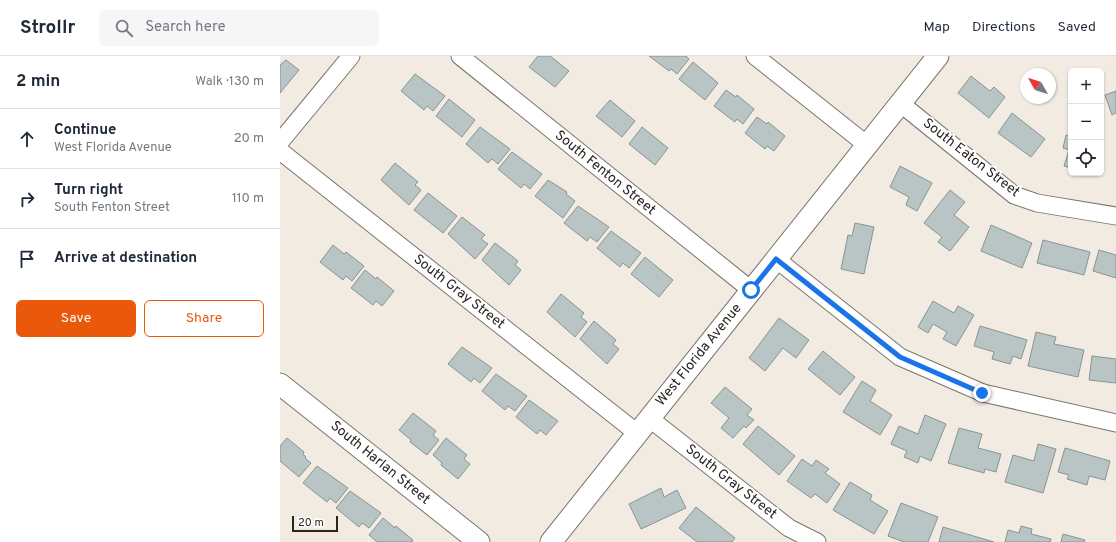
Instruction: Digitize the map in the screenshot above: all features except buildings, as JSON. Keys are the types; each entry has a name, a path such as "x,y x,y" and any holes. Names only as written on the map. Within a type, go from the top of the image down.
{"street":[{"path":"280,142 351,56"},
{"name":"South Fenton Street","path":"460,56 751,290"},
{"path":"755,56 867,144"},
{"name":"West Florida Avenue","path":"550,542 938,56"},
{"name":"South Eaton Street","path":"900,103 1014,195 1037,203 1116,216"},
{"name":"South Gray Street","path":"280,151 643,425 789,528 817,542"},
{"path":"776,259 900,357 982,393 1116,422"},
{"name":"South Harlan Street","path":"280,384 479,542"}],"route":[{"path":"751,290 776,259 900,357 982,393"}]}
